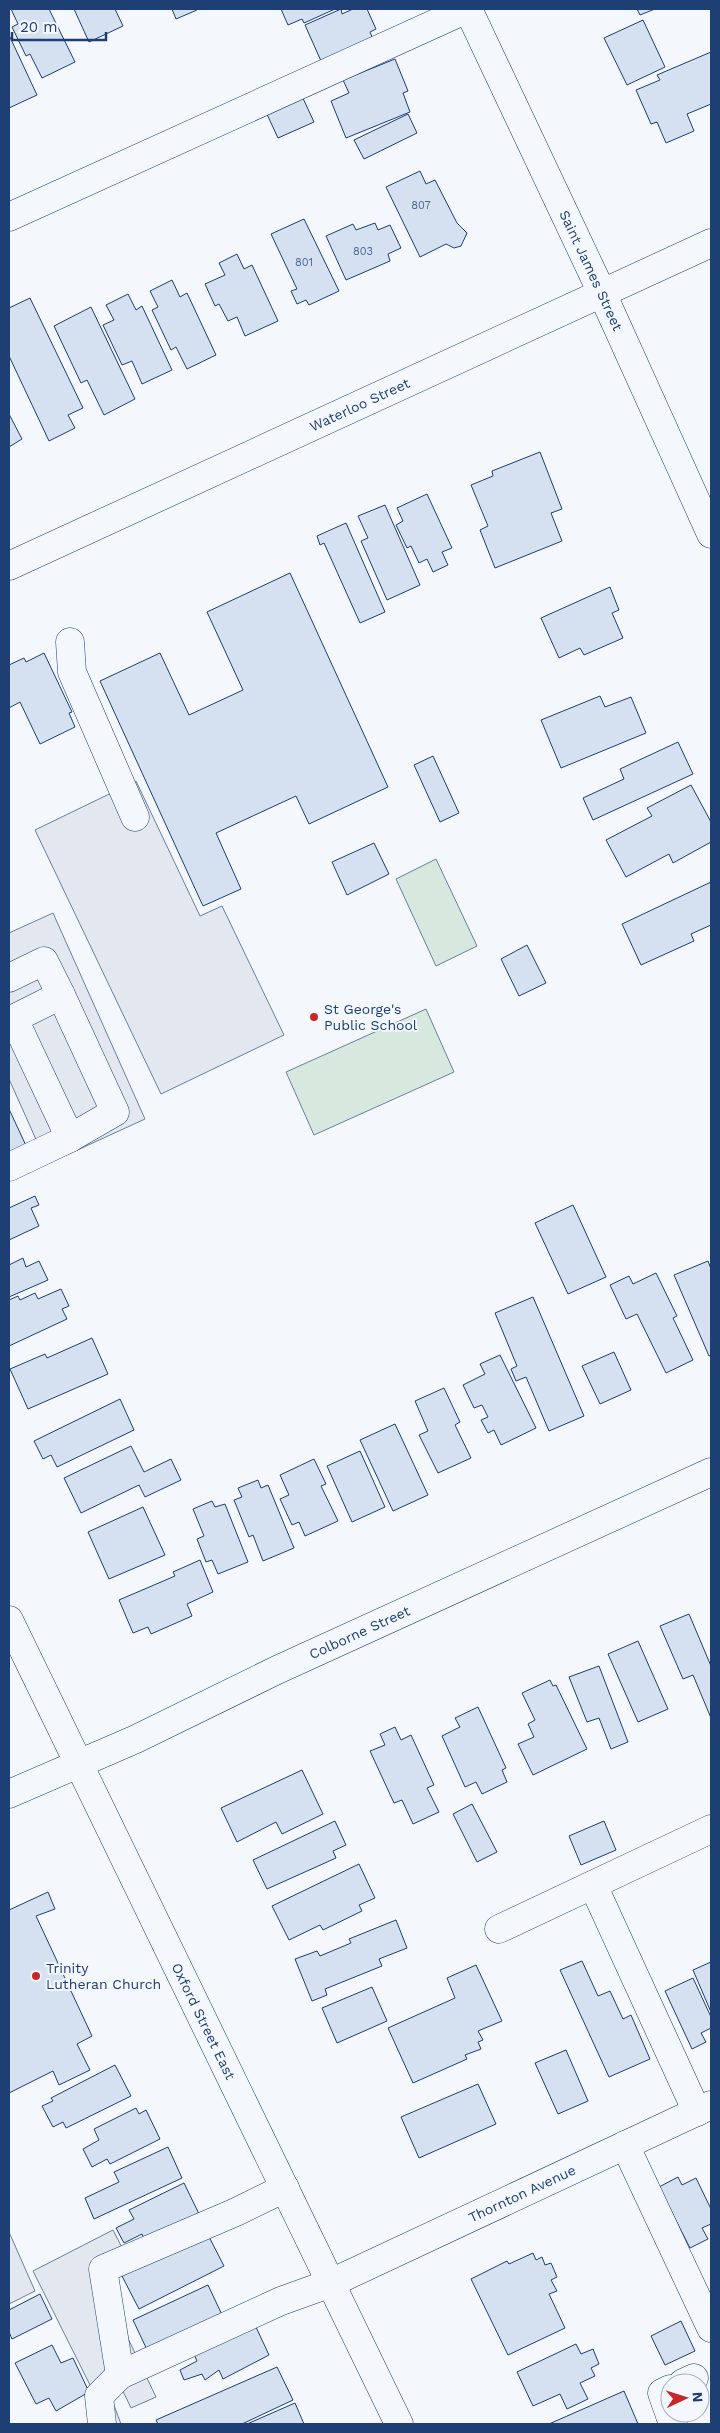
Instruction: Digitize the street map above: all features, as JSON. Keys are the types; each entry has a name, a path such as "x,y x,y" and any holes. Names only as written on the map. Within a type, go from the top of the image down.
{"street":[{"path":"9,217 467,9"},
{"name":"Saint James Street","path":"467,9 602,293 711,534"},
{"name":"Waterloo Street","path":"9,566 711,243"},
{"path":"70,642 72,672 135,817"},
{"path":"9,978 44,961 115,1112 70,1138 9,1167"},
{"path":"61,995 11,1020 70,1138"},
{"name":"Colborne Street","path":"9,1794 79,1764 277,1670 711,1472"},
{"name":"Oxford Street East","path":"9,1620 399,2424"},
{"path":"499,1929 711,1829"},
{"path":"593,1885 704,2108"},
{"name":"Thornton Avenue","path":"120,2375 281,2301 331,2283 704,2108"},
{"path":"625,2145 711,2328"},
{"path":"102,2424 99,2396 120,2375 102,2269 236,2212 285,2188"}],"shaded area":[{"path":"136,781 200,916 222,906 284,1035 161,1094 35,830"},
{"path":"436,859 477,946 436,966 396,879"},
{"path":"53,913 145,1119 47,1164 9,1079 9,933"},
{"path":"426,1009 454,1072 314,1135 286,1072"},
{"path":"113,2230 133,2269 103,2286 156,2397 131,2408 121,2387 109,2392 121,2424 94,2424 95,2395 33,2271"},
{"path":"9,2232 35,2291 9,2304"}],"building":[{"path":"11,9 49,9 75,62 42,78 30,54 26,56 12,27 18,24"},
{"path":"74,9 115,9 123,26 89,42"},
{"path":"172,9 196,9 197,10 176,19"},
{"path":"281,9 335,9 304,23 302,19 288,25"},
{"path":"341,9 342,14 353,9 367,9 376,29 370,32 373,39 321,61 305,25"},
{"path":"637,9 655,9 640,15"},
{"path":"643,20 665,67 627,85 604,38"},
{"path":"9,35 37,95 9,108"},
{"path":"711,52 711,104 687,114 694,131 666,143 657,122 651,124 636,90 660,80 657,75"},
{"path":"395,59 408,91 403,93 410,112 346,138 331,101 349,93 343,80"},
{"path":"301,94 314,122 278,138 265,110"},
{"path":"408,114 417,133 364,159 354,140"},
{"path":"420,171 426,184 435,180 457,223 467,233 461,246 454,248 446,244 420,257 386,187"},
{"path":"304,219 339,291 309,305 306,300 297,304 291,291 297,289 271,234"},
{"path":"375,223 378,230 390,225 401,248 388,254 390,261 346,280 326,236 353,224 356,230"},
{"path":"237,254 244,269 252,265 278,321 245,336 237,317 228,321 219,304 215,306 205,284 225,275 219,263"},
{"path":"172,280 180,297 187,293 216,355 187,369 176,347 171,350 152,310 158,307 150,291"},
{"path":"128,294 136,310 142,306 172,370 142,384 132,361 122,365 103,325 114,320 106,305"},
{"path":"30,298 83,408 68,415 75,428 49,441 9,356 9,308"},
{"path":"91,307 135,399 104,415 87,380 81,383 54,326"},
{"path":"9,414 22,439 9,447"},
{"path":"540,452 562,509 551,513 562,541 495,568 480,530 488,526 471,485 493,476 492,471"},
{"path":"427,494 452,548 442,552 448,565 433,572 427,559 419,563 411,546 407,548 396,525 403,521 397,508"},
{"path":"385,505 420,585 387,600 361,541 368,538 358,516"},
{"path":"346,523 385,612 360,623 324,543 320,545 317,536"},
{"path":"290,573 388,787 309,824 296,796 216,833 241,889 203,906 100,681 160,653 189,715 243,690 207,612"},
{"path":"610,587 619,610 612,613 623,638 584,655 580,648 559,658 541,618"},
{"path":"44,653 72,712 69,713 75,727 40,744 20,702 9,708 9,665 24,658 26,662"},
{"path":"600,696 605,707 631,697 646,733 561,768 541,720"},
{"path":"678,742 693,774 593,820 583,798 624,779 620,769"},
{"path":"433,756 459,813 440,822 414,765"},
{"path":"691,785 711,822 711,842 673,863 669,854 626,877 606,840 652,816 647,808"},
{"path":"374,843 389,874 347,895 332,862"},
{"path":"711,882 711,925 691,934 694,941 641,965 622,924"},
{"path":"527,945 546,983 519,996 501,959"},
{"path":"9,1109 28,1150 9,1160"},
{"path":"35,1196 39,1205 31,1208 39,1226 9,1240 9,1208"},
{"path":"573,1205 606,1277 568,1294 535,1223"},
{"path":"23,1258 26,1267 39,1261 48,1280 9,1297 9,1265"},
{"path":"708,1261 711,1269 711,1355 709,1356 674,1275"},
{"path":"656,1273 677,1316 673,1318 693,1360 666,1373 637,1314 626,1319 610,1285 629,1276 633,1284"},
{"path":"61,1289 69,1306 62,1309 67,1319 9,1346 9,1300 18,1296 20,1300 35,1293 38,1299"},
{"path":"533,1297 584,1416 549,1431 526,1377 516,1381 511,1369 517,1366 495,1313"},
{"path":"92,1338 108,1374 28,1409 10,1369 45,1354 47,1358"},
{"path":"614,1352 631,1390 600,1404 582,1366"},
{"path":"500,1355 536,1428 501,1445 494,1430 488,1433 481,1420 488,1417 482,1405 474,1408 463,1385 485,1374 480,1364"},
{"path":"444,1388 460,1422 455,1425 471,1458 438,1473 419,1435 428,1431 415,1401"},
{"path":"120,1399 134,1430 57,1467 51,1455 43,1459 34,1441"},
{"path":"395,1424 428,1495 393,1511 360,1440"},
{"path":"131,1446 144,1472 171,1459 181,1480 145,1497 139,1485 81,1513 64,1478"},
{"path":"360,1451 385,1507 352,1522 327,1466"},
{"path":"314,1459 326,1484 321,1486 338,1521 305,1536 299,1522 292,1525 280,1499 289,1495 280,1475"},
{"path":"258,1480 261,1488 268,1485 294,1548 263,1561 253,1535 249,1537 234,1500 242,1497 238,1488"},
{"path":"212,1501 215,1507 225,1504 248,1562 218,1574 212,1560 206,1562 197,1539 204,1536 193,1509"},
{"path":"143,1507 165,1555 109,1579 88,1532"},
{"path":"200,1560 213,1592 187,1604 192,1616 151,1634 148,1627 133,1633 119,1600 175,1576 173,1572"},
{"path":"689,1614 711,1666 711,1718 693,1675 683,1679 660,1626"},
{"path":"638,1641 668,1709 638,1722 608,1654"},
{"path":"599,1666 628,1742 611,1749 599,1718 587,1722 569,1677"},
{"path":"550,1680 553,1686 556,1685 587,1749 533,1775 518,1744 534,1737 528,1724 535,1720 522,1693"},
{"path":"478,1707 506,1768 502,1770 507,1782 482,1794 476,1782 465,1787 442,1736 460,1727 455,1718"},
{"path":"395,1727 401,1740 411,1735 434,1785 427,1788 439,1812 413,1824 402,1800 394,1803 370,1751 385,1745 380,1734"},
{"path":"302,1770 323,1814 282,1834 276,1822 237,1842 221,1808"},
{"path":"472,1804 497,1852 477,1862 453,1814"},
{"path":"335,1821 346,1845 333,1851 336,1858 267,1889 253,1860"},
{"path":"604,1821 616,1850 581,1865 569,1836"},
{"path":"359,1864 375,1898 359,1905 362,1911 323,1930 320,1925 289,1940 272,1906"},
{"name":"Trinity Lutheran Church","path":"48,1892 55,1909 36,1916 92,2036 77,2044 90,2070 59,2085 53,2071 9,2093 9,1910"},
{"path":"396,1920 407,1948 379,1959 382,1966 325,1989 327,1995 312,2001 295,1959 317,1951 320,1956 351,1943 349,1939"},
{"path":"582,1961 598,1996 610,1991 623,2019 631,2015 650,2059 609,2077 560,1970"},
{"path":"711,1962 711,2012 693,1970"},
{"path":"476,1965 502,2021 478,2031 483,2040 478,2042 481,2049 465,2055 467,2059 413,2083 388,2028 455,1998 447,1978"},
{"path":"693,1978 711,2017 711,2028 701,2033 706,2042 692,2049 665,1991"},
{"path":"372,1987 387,2021 337,2043 322,2008"},
{"path":"566,2050 588,2101 558,2114 535,2063"},
{"path":"115,2065 131,2096 66,2128 63,2122 53,2127 42,2106 53,2101 51,2098"},
{"path":"478,2084 496,2124 419,2158 401,2117"},
{"path":"136,2108 139,2114 146,2110 160,2139 110,2164 107,2159 92,2167 83,2149 99,2140 94,2129"},
{"path":"168,2147 182,2178 94,2219 85,2198 119,2182 114,2172"},
{"path":"678,2177 682,2185 696,2178 711,2209 711,2224 702,2228 708,2239 690,2248 659,2187"},
{"path":"184,2183 200,2216 146,2243 142,2234 124,2243 116,2228 134,2219 129,2210"},
{"path":"207,2233 224,2266 139,2309 122,2276"},
{"path":"533,2253 536,2260 542,2257 545,2265 551,2263 557,2277 551,2280 557,2291 549,2294 565,2328 508,2355 471,2279 507,2261 509,2264"},
{"path":"208,2285 224,2319 149,2354 133,2320"},
{"path":"40,2294 52,2319 12,2339 9,2332 9,2310"},
{"path":"681,2321 695,2351 665,2365 651,2336"},
{"path":"255,2325 269,2355 223,2379 219,2370 205,2380 202,2374 184,2380 180,2370 197,2361 194,2354"},
{"path":"576,2344 581,2354 593,2349 599,2364 591,2368 595,2376 580,2383 588,2399 567,2409 560,2394 533,2406 517,2372"},
{"path":"52,2345 61,2363 73,2358 89,2392 56,2411 49,2398 36,2404 15,2363"},
{"path":"277,2367 293,2400 242,2424 158,2424 156,2420"},
{"path":"624,2391 638,2424 549,2424"},
{"path":"295,2403 304,2424 247,2424"}],"place":[{"name":"St George's Public School","path":"314,1017"},
{"name":"Trinity Lutheran Church","path":"36,1976"}]}
